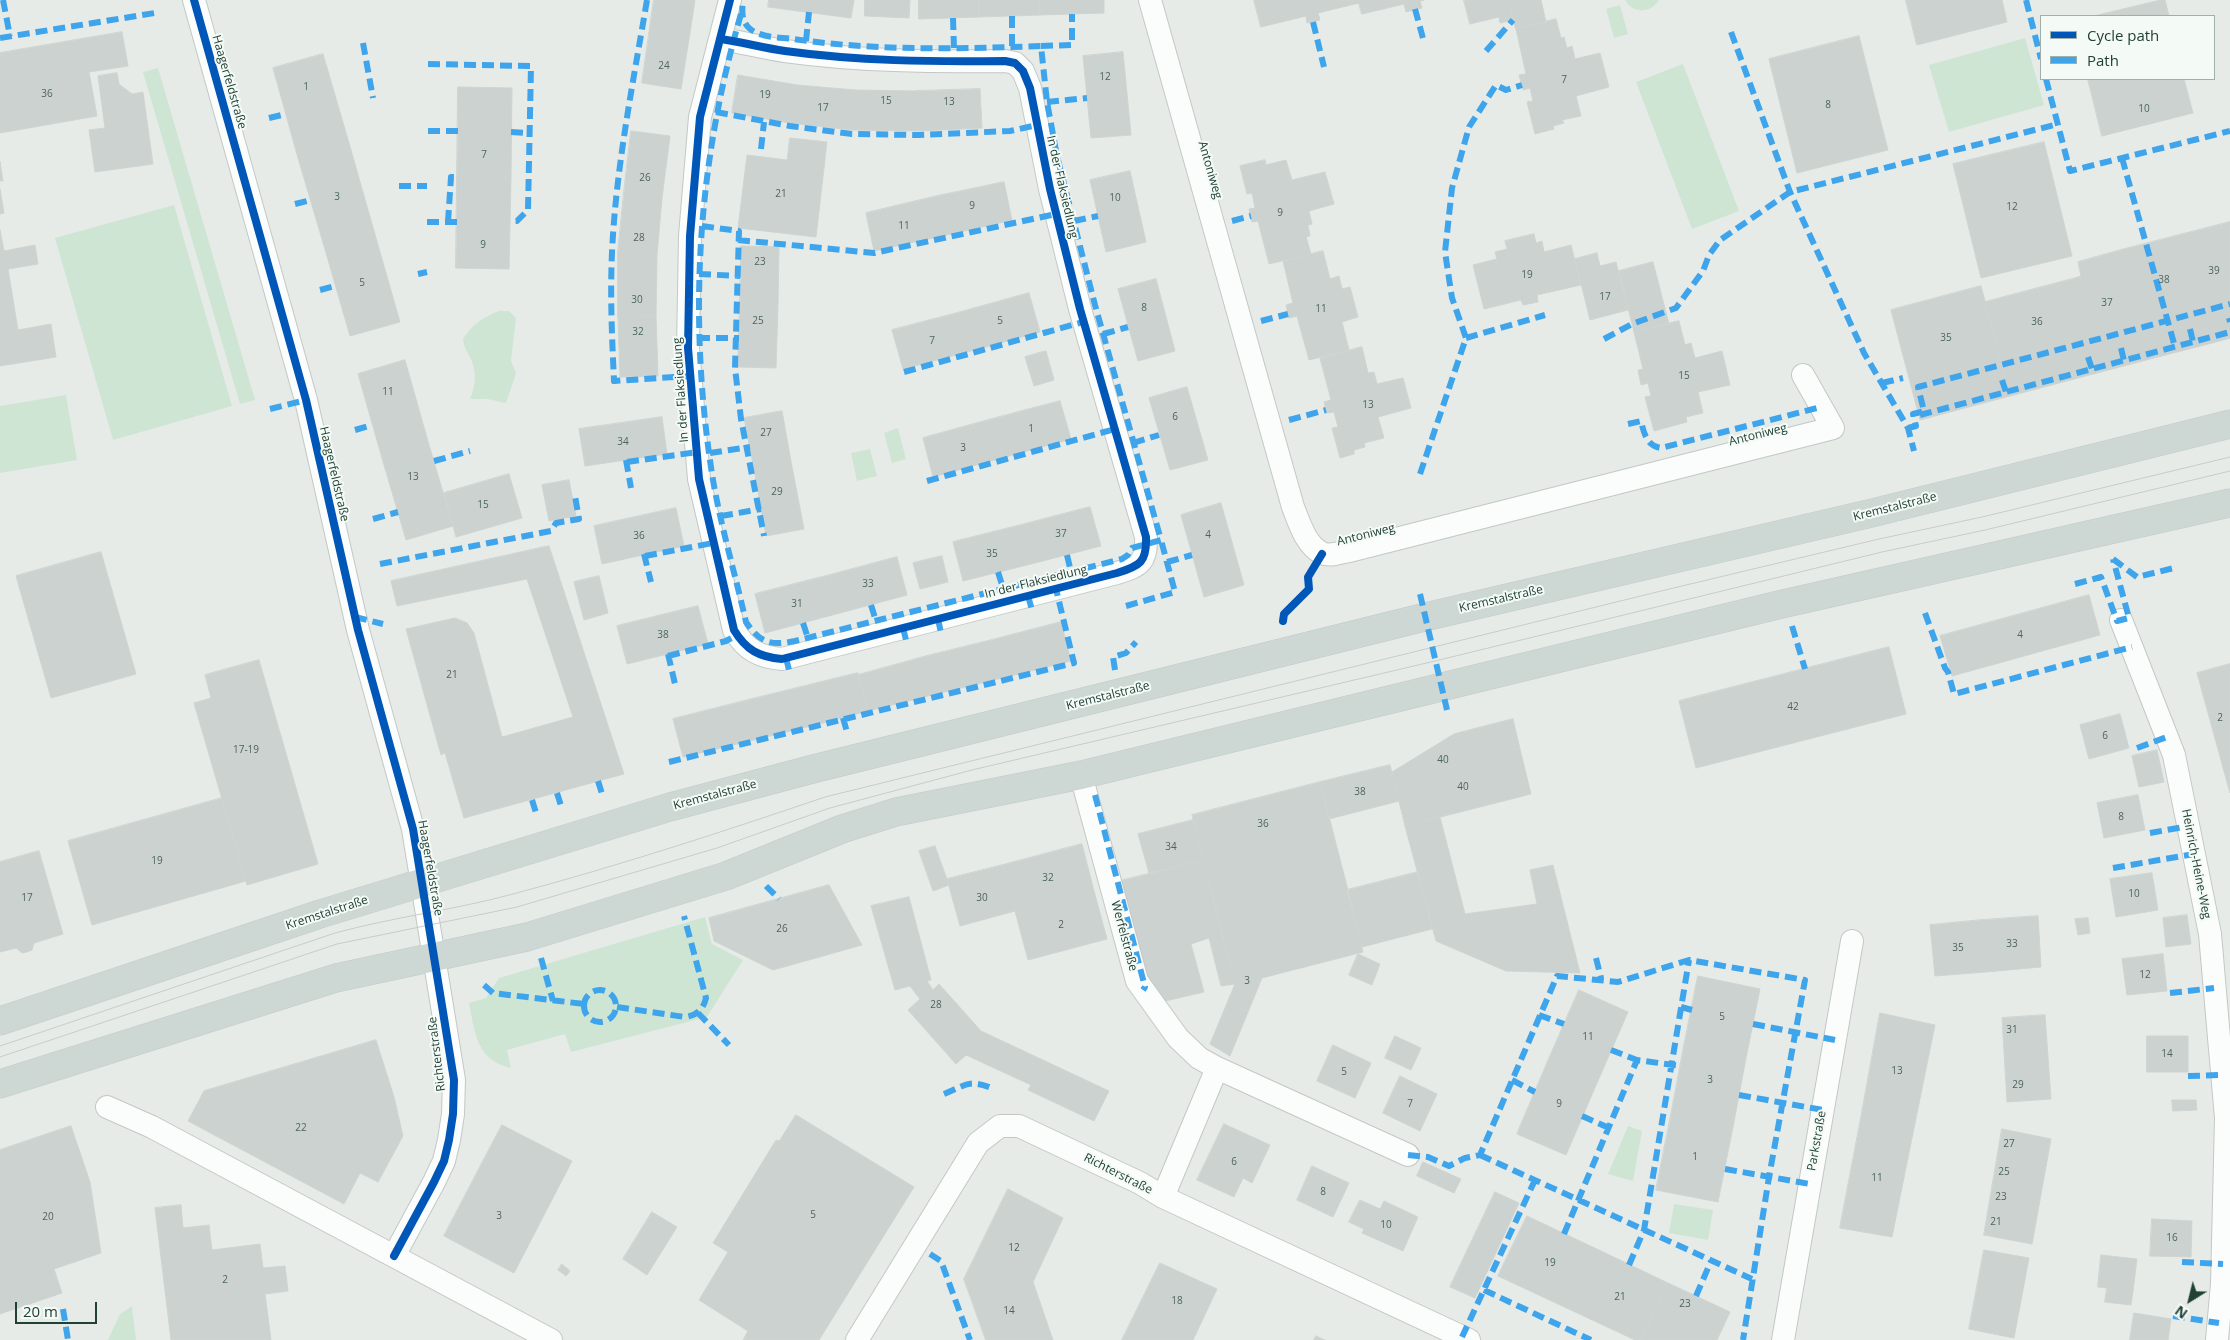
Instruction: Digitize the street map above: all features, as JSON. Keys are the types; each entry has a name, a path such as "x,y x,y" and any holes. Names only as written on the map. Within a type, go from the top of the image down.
{"main road":[{"name":"Kremstalstraße","path":"0,1021 320,914 670,808 813,769 1425,617 1872,513 2230,424"},
{"path":"0,1084 336,978 527,937 726,876 842,829 896,812 1080,775 1778,605 2230,503"}],"street":[{"name":"Haagerfeldstraße","path":"194,0 306,400 358,630 413,830 434,957"},
{"name":"In der Flaksiedlung","path":"721,39 784,51 858,58 911,62 1005,61 1015,63 1023,71 1030,88 1050,189 1083,322 1146,537 1147,550 1142,561 1133,568 1117,573 782,659 769,658 754,653 742,643 734,630 699,479 688,348 690,236 700,118 730,0"},
{"name":"Antoniweg","path":"1150,0 1293,507 1305,535 1322,554 1349,551 1833,428 1803,375"},
{"name":"Heinrich-Heine-Weg","path":"2121,620 2178,769 2210,934 2228,1118 2222,1284 2217,1340"},
{"name":"Werfelstraße","path":"1080,775 1137,982 1178,1038 1199,1058 1217,1068 1408,1155"},
{"name":"Parkstraße","path":"1783,1340 1852,941"},
{"name":"Richterstraße","path":"394,1256 444,1161 452,1122 454,1080 434,957"},
{"path":"1163,1197 1217,1068"},
{"path":"107,1107 152,1127 551,1340"},
{"name":"Richterstraße","path":"857,1340 978,1143 1000,1126 1019,1126 1140,1183 1163,1197 1469,1340"}],"green space":[{"path":"1625,0 1659,0 1651,8 1637,10 1628,5"},
{"path":"1620,5 1628,34 1614,38 1606,9"},
{"path":"2025,38 2044,105 1949,132 1929,65"},
{"path":"1683,64 1739,211 1692,229 1636,82"},
{"path":"158,68 255,400 240,404 143,72"},
{"path":"174,205 232,406 113,440 55,238"},
{"path":"499,311 509,311 516,318 511,361 516,373 506,403 487,399 470,399 474,388 475,373 463,339 478,322"},
{"path":"66,395 77,460 0,473 0,406"},
{"path":"898,428 906,459 892,463 884,433"},
{"path":"870,449 877,476 857,481 851,453"},
{"path":"705,917 712,944 743,960 707,1017 571,1052 565,1034 507,1050 511,1068 491,1059 479,1044 469,1003 486,998 499,978"},
{"path":"1628,1126 1642,1131 1633,1181 1608,1174"},
{"path":"1674,1204 1713,1210 1708,1240 1669,1233"},
{"path":"132,1306 136,1340 108,1340 120,1314"}],"building":[{"path":"654,0 695,0 692,20 652,13"},
{"path":"769,0 854,0 851,18 768,7"},
{"path":"865,0 910,0 909,18 865,16"},
{"path":"919,0 979,0 979,17 919,19"},
{"path":"979,0 1040,0 1040,15 979,17"},
{"path":"1040,0 1104,0 1104,13 1040,15"},
{"path":"1254,0 1358,0 1359,3 1318,13 1320,20 1307,23 1306,16 1261,27"},
{"path":"1358,0 1424,0 1420,1 1422,8 1406,12 1404,4 1362,14"},
{"path":"1464,0 1508,0 1513,20 1500,23 1499,17 1470,24"},
{"path":"1508,0 1541,0 1546,22 1516,29"},
{"path":"1906,0 2002,0 2007,22 1917,45"},
{"path":"2165,0 2169,15 2098,15"},
{"path":"652,13 692,20 681,89 642,83"},
{"path":"1556,19 1561,38 1564,37 1567,48 1572,46 1575,59 1600,53 1609,87 1576,96 1581,116 1562,120 1564,123 1553,126 1554,129 1535,134 1527,102 1533,101 1530,88 1523,90 1519,75 1526,74 1516,29"},
{"path":"122,32 128,66 89,72 97,116 0,133 0,53"},
{"path":"1859,36 1888,150 1797,173 1769,59"},
{"path":"1123,52 1131,135 1091,138 1083,56"},
{"path":"323,54 349,143 298,158 273,68"},
{"path":"117,73 119,84 132,94 143,92 153,164 95,172 89,130 105,128 98,76"},
{"path":"738,75 797,85 790,123 732,113"},
{"path":"2088,80 2184,80 2193,113 2102,136"},
{"path":"797,85 855,90 853,130 790,123"},
{"path":"458,87 512,88 511,178 457,177"},
{"path":"980,89 982,128 918,131 916,91"},
{"path":"855,90 916,91 918,131 853,130"},
{"path":"631,131 670,136 662,198 624,193"},
{"path":"790,138 827,142 816,237 738,228 747,155 787,160"},
{"path":"2044,142 2072,256 1981,278 1953,164"},
{"path":"349,143 374,231 324,246 298,158"},
{"path":"1265,160 1266,165 1286,160 1292,180 1325,172 1334,204 1309,211 1312,224 1308,225 1310,236 1306,237 1311,254 1269,264 1258,221 1252,222 1249,209 1255,208 1252,193 1247,194 1240,166"},
{"path":"0,162 3,181 0,181"},
{"path":"1130,171 1146,242 1106,252 1090,180"},
{"path":"457,177 511,178 509,269 456,268"},
{"path":"1004,182 1012,220 942,236 933,197"},
{"path":"0,189 4,213 0,214"},
{"path":"624,193 662,198 657,255 618,252"},
{"path":"933,197 942,236 874,251 866,213"},
{"path":"2230,222 2230,338 2216,342 2187,233"},
{"path":"0,230 4,251 35,245 38,264 8,269 18,330 51,324 56,357 0,366"},
{"path":"374,231 400,322 350,336 324,246"},
{"path":"2187,233 2216,342 2150,359 2121,250"},
{"path":"1534,234 1536,243 1542,241 1544,252 1571,245 1581,285 1537,295 1538,302 1523,305 1521,300 1484,309 1473,265 1497,259 1495,252 1507,249 1505,241"},
{"path":"741,246 779,247 778,304 740,303"},
{"path":"2121,250 2150,359 2097,373 2072,279 2081,276 2078,262"},
{"path":"1323,251 1330,279 1339,276 1342,289 1350,287 1358,317 1342,322 1349,350 1309,360 1297,316 1289,318 1286,305 1293,303 1283,261"},
{"path":"618,252 657,255 656,316 618,317"},
{"path":"1597,253 1600,266 1616,262 1628,310 1590,320 1575,259"},
{"path":"1653,262 1669,324 1634,332 1619,271"},
{"path":"1156,279 1175,351 1138,361 1118,289"},
{"path":"2072,279 2097,373 2010,396 1985,302"},
{"path":"1981,286 2010,396 1920,420 1891,310"},
{"path":"1029,293 1040,332 971,351 961,312"},
{"path":"740,303 778,304 776,368 738,367"},
{"path":"961,312 971,351 903,369 892,330"},
{"path":"656,316 658,376 620,377 618,317"},
{"path":"1679,321 1685,345 1691,343 1695,358 1722,351 1730,385 1698,392 1703,413 1686,417 1687,422 1654,431 1645,397 1651,396 1648,383 1641,385 1638,370 1643,369 1634,332"},
{"path":"1362,347 1368,373 1374,372 1377,384 1403,378 1411,408 1378,417 1384,438 1364,443 1365,447 1354,450 1354,454 1340,458 1332,428 1338,427 1334,412 1327,413 1324,402 1331,400 1320,358"},
{"path":"1046,351 1054,380 1034,386 1025,357"},
{"path":"405,360 429,445 382,458 358,374"},
{"path":"1187,387 1208,460 1170,470 1149,398"},
{"path":"1060,401 1071,439 1002,458 992,419"},
{"path":"782,411 792,467 755,474 744,418"},
{"path":"662,417 667,454 585,466 579,429"},
{"path":"992,419 1002,458 933,477 923,438"},
{"path":"429,445 453,526 406,540 382,458"},
{"path":"792,467 804,529 766,536 755,474"},
{"path":"509,474 522,518 456,537 444,493"},
{"path":"569,480 576,516 549,521 542,485"},
{"path":"1221,503 1244,585 1204,597 1181,515"},
{"path":"1090,507 1101,546 1031,564 1021,525"},
{"path":"676,508 684,546 602,564 594,526"},
{"path":"1021,525 1031,564 963,581 953,542"},
{"path":"549,546 624,774 464,818 445,753 441,755 406,629 455,618 467,623 474,633 502,737 573,717 527,579 397,606 391,581"},
{"path":"101,552 136,674 51,698 16,576"},
{"path":"942,556 948,582 920,589 913,563"},
{"path":"897,557 907,595 840,613 830,575"},
{"path":"830,575 840,613 765,633 755,594"},
{"path":"599,576 608,613 584,620 574,582"},
{"path":"2089,595 2100,635 1952,676 1940,636"},
{"path":"698,606 708,644 627,664 617,626"},
{"path":"1061,622 1071,661 1002,678 992,640"},
{"path":"992,640 1002,678 936,694 927,656"},
{"path":"1889,647 1906,714 1696,768 1679,701"},
{"path":"927,656 936,694 868,711 858,675"},
{"path":"259,660 318,864 247,885 194,703 211,698 205,675"},
{"path":"2230,664 2230,793 2197,673"},
{"path":"858,673 868,711 819,724 809,685"},
{"path":"809,685 819,724 750,741 740,702"},
{"path":"740,702 750,741 683,757 673,719"},
{"path":"2120,714 2129,748 2089,759 2080,725"},
{"path":"1513,719 1520,749 1394,781 1392,772 1454,734"},
{"path":"1520,749 1531,794 1405,826 1394,781"},
{"path":"2157,750 2164,782 2139,787 2132,756"},
{"path":"1390,765 1399,801 1329,819 1320,782"},
{"path":"1320,782 1332,828 1204,860 1192,815"},
{"path":"2138,795 2145,830 2104,838 2097,803"},
{"path":"222,798 246,881 92,925 68,841"},
{"path":"1440,817 1465,914 1537,904 1530,870 1553,865 1580,973 1506,971 1436,941 1405,826"},
{"path":"1193,820 1204,860 1149,873 1138,834"},
{"path":"1332,828 1351,902 1222,934 1204,860"},
{"path":"1082,844 1094,891 1015,911 1003,865"},
{"path":"935,846 949,885 933,891 919,851"},
{"path":"39,851 63,934 34,943 32,950 27,952 22,953 16,948 0,952 0,862"},
{"path":"1204,860 1235,984 1221,986 1209,938 1191,944 1204,992 1161,1002 1149,983 1120,881"},
{"path":"1003,865 1015,911 960,926 947,879"},
{"path":"1418,872 1432,929 1362,947 1347,890"},
{"path":"2152,873 2158,910 2116,917 2110,879"},
{"path":"829,885 862,945 773,970 714,941 709,918"},
{"path":"1094,891 1107,939 1028,960 1015,911"},
{"path":"909,897 931,980 927,981 933,990 939,984 981,1031 1109,1091 1094,1121 1028,1090 1031,1085 966,1055 956,1064 908,1010 920,999 910,986 895,990 871,906"},
{"path":"1351,902 1363,952 1262,978 1230,1056 1210,1044 1235,984 1222,934"},
{"path":"2187,915 2191,944 2166,947 2163,918"},
{"path":"2038,916 2041,967 1986,972 1982,920"},
{"path":"2088,918 2090,933 2078,935 2075,919"},
{"path":"1982,920 1986,972 1935,976 1930,925"},
{"path":"1358,954 1380,964 1372,985 1349,975"},
{"path":"2163,954 2167,991 2127,995 2122,959"},
{"path":"1698,976 1760,989 1746,1058 1684,1046"},
{"path":"1579,990 1628,1012 1597,1083 1548,1061"},
{"path":"1880,1013 1935,1025 1914,1128 1861,1118"},
{"path":"2045,1015 2051,1099 2007,1102 2002,1018"},
{"path":"1395,1036 1421,1048 1411,1070 1385,1058"},
{"path":"2147,1036 2188,1036 2188,1072 2147,1072"},
{"path":"376,1040 394,1097 403,1136 378,1182 360,1173 344,1204 188,1121 204,1091"},
{"path":"1333,1045 1371,1063 1355,1098 1317,1081"},
{"path":"1684,1046 1746,1058 1733,1127 1671,1115"},
{"path":"1548,1061 1597,1083 1566,1155 1517,1134"},
{"path":"1400,1076 1437,1094 1420,1131 1383,1113"},
{"path":"2172,1100 2196,1100 2197,1110 2173,1111"},
{"path":"796,1115 914,1187 819,1340 743,1340 748,1331 699,1300 728,1252 713,1243 776,1140 779,1141"},
{"path":"1671,1115 1733,1127 1718,1202 1656,1190"},
{"path":"1861,1118 1914,1128 1892,1237 1840,1228"},
{"path":"1224,1124 1270,1145 1252,1183 1243,1178 1234,1197 1197,1180"},
{"path":"502,1125 572,1161 514,1273 444,1236"},
{"path":"71,1126 90,1182 101,1253 54,1269 62,1293 0,1314 0,1150"},
{"path":"2002,1129 2051,1139 2032,1244 1984,1235"},
{"path":"1423,1162 1461,1179 1454,1193 1417,1176"},
{"path":"1312,1166 1349,1183 1333,1217 1297,1200"},
{"path":"1008,1189 1063,1218 1033,1282 964,1279"},
{"path":"1495,1192 1519,1203 1475,1298 1450,1287"},
{"path":"1360,1200 1380,1209 1384,1201 1418,1217 1403,1251 1362,1233 1364,1229 1349,1222"},
{"path":"181,1205 183,1228 209,1225 212,1250 260,1244 263,1268 285,1266 288,1291 265,1294 271,1340 171,1340 155,1208"},
{"path":"652,1212 677,1227 647,1275 623,1259"},
{"path":"1527,1216 1601,1251 1573,1311 1498,1276"},
{"path":"2152,1219 2192,1221 2191,1257 2150,1256"},
{"path":"1984,1250 2029,1258 2014,1338 1969,1329"},
{"path":"1601,1251 1668,1283 1641,1340 1635,1340 1573,1311"},
{"path":"2101,1255 2137,1259 2133,1291 2098,1287"},
{"path":"1160,1263 1217,1289 1193,1340 1122,1340"},
{"path":"562,1264 570,1271 566,1276 558,1270"},
{"path":"964,1279 1033,1282 1053,1340 986,1340"},
{"path":"1668,1283 1730,1312 1717,1340 1641,1340"},
{"path":"2107,1288 2133,1291 2131,1305 2105,1302"},
{"path":"2134,1313 2171,1319 2168,1340 2130,1340"},
{"path":"1316,1336 1325,1340 1314,1340"}],"tram line":[{"path":"0,1046 335,933 379,922 491,900 592,872 825,797 1661,591 1879,539 1982,517 2230,457"},
{"path":"0,1057 337,944 517,907 717,848 830,808 972,770 1435,661 1882,552 1985,530 2230,471"}],"marked path":[{"path":"3,0 10,36"},
{"path":"647,0 626,125 614,220 611,284 614,381 690,376"},
{"path":"741,14 726,71 706,185 701,242 699,300 700,358 715,493 746,622 751,629 761,639 773,643 795,641 1122,559 1128,555 1132,548 1161,540 1095,305 1057,156 1047,102 1041,46 948,48 855,46 770,36 759,34 746,25 742,8 743,0"},
{"path":"2026,0 2040,55"},
{"path":"1415,9 1424,42"},
{"path":"806,41 809,12"},
{"path":"0,38 155,13"},
{"path":"1041,46 1072,45 1072,14"},
{"path":"1012,16 1012,47"},
{"path":"953,18 954,48"},
{"path":"1486,51 1513,20"},
{"path":"1313,22 1324,67"},
{"path":"1731,32 1790,192 1864,353 1908,428 1914,451"},
{"path":"363,43 373,98"},
{"path":"428,64 531,66 528,210 517,221 510,221"},
{"path":"2046,80 2070,171 2230,131"},
{"path":"1420,474 1466,338 1452,298 1445,252 1452,188 1469,127 1496,85 1506,90 1522,85"},
{"path":"1047,102 1087,98"},
{"path":"716,112 790,126 852,134 918,135 1010,131 1037,125"},
{"path":"269,118 286,114"},
{"path":"761,149 764,122"},
{"path":"1604,339 1632,324 1676,308 1703,271 1709,255 1720,240 1790,192 2058,124"},
{"path":"428,131 458,131"},
{"path":"511,132 530,133"},
{"path":"2122,158 2175,347"},
{"path":"448,222 451,177 457,177"},
{"path":"399,186 427,186"},
{"path":"295,204 311,200"},
{"path":"738,240 874,253 1056,214"},
{"path":"1074,221 1098,216"},
{"path":"1232,221 1251,216"},
{"path":"427,222 457,222"},
{"path":"702,226 739,231 735,368 741,419 764,536"},
{"path":"418,274 427,272"},
{"path":"699,274 740,276"},
{"path":"320,290 335,286"},
{"path":"1908,428 1916,426 1913,414 1924,411 1918,387 2230,304"},
{"path":"1261,321 1288,314"},
{"path":"1466,338 1545,315"},
{"path":"2229,318 2230,322"},
{"path":"904,372 1083,322"},
{"path":"1103,334 1128,327"},
{"path":"2190,329 2193,342"},
{"path":"1920,415 2230,332"},
{"path":"698,338 739,338"},
{"path":"2121,348 2124,361"},
{"path":"2088,357 2092,369"},
{"path":"1882,383 1903,378"},
{"path":"2002,380 2006,392"},
{"path":"270,409 306,400"},
{"path":"1628,424 1641,421 1649,442 1661,448 1821,407"},
{"path":"1289,420 1326,410"},
{"path":"355,430 372,425"},
{"path":"927,481 1115,429"},
{"path":"1133,443 1159,435"},
{"path":"710,453 750,447"},
{"path":"434,461 470,451"},
{"path":"627,462 697,452"},
{"path":"626,460 631,488"},
{"path":"380,564 551,531 556,523 579,519 575,496"},
{"path":"721,516 761,509"},
{"path":"373,519 398,512"},
{"path":"1126,606 1175,592 1161,540"},
{"path":"645,556 713,543"},
{"path":"644,554 651,582"},
{"path":"1067,555 1071,572"},
{"path":"1167,562 1192,555"},
{"path":"2113,559 2137,577 2174,568"},
{"path":"2075,584 2101,577 2117,621 2129,618 2113,559"},
{"path":"998,572 1003,588"},
{"path":"669,762 1074,663 1056,589"},
{"path":"1420,594 1447,710"},
{"path":"1028,596 1032,610"},
{"path":"871,605 876,621"},
{"path":"1925,613 1948,672 1954,694 2132,647"},
{"path":"355,617 383,624"},
{"path":"938,619 941,633"},
{"path":"803,623 808,638"},
{"path":"1792,626 1805,669"},
{"path":"903,628 907,644"},
{"path":"668,656 726,641 737,635"},
{"path":"1115,670 1113,657 1126,653 1136,642"},
{"path":"668,654 675,684"},
{"path":"786,658 790,674"},
{"path":"843,718 847,732"},
{"path":"2137,748 2167,737"},
{"path":"598,781 603,797"},
{"path":"557,793 562,809"},
{"path":"1095,795 1145,987 1143,990"},
{"path":"532,800 537,816"},
{"path":"2150,833 2189,826"},
{"path":"2113,868 2194,854"},
{"path":"766,886 779,899"},
{"path":"617,1007 685,1017 693,1015 701,1009 706,998 684,916"},
{"path":"541,958 553,1001"},
{"path":"1596,958 1601,978"},
{"path":"1408,1155 1428,1157 1449,1166 1465,1158 1480,1155 1557,976 1618,982 1689,960 1805,980 1769,1177 1743,1340"},
{"path":"1629,1265 1644,1230 1689,960"},
{"path":"484,985 493,993 584,1004"},
{"path":"2170,993 2214,988"},
{"path":"600,990 606,991 611,995 615,1000 616,1006 615,1012 611,1017 606,1021 600,1022 594,1021 589,1017 585,1012 584,1006 585,1000 589,995 594,991 600,990"},
{"path":"1681,1007 1692,1010"},
{"path":"698,1013 729,1045"},
{"path":"1539,1015 1564,1024"},
{"path":"1753,1024 1835,1040"},
{"path":"1611,1050 1637,1060"},
{"path":"1564,1234 1637,1060 1681,1066"},
{"path":"2188,1076 2222,1075"},
{"path":"1512,1080 1535,1092"},
{"path":"944,1094 969,1084 979,1084 994,1089"},
{"path":"1739,1095 1823,1110"},
{"path":"1582,1116 1609,1128"},
{"path":"1480,1155 1752,1279"},
{"path":"1725,1169 1810,1184"},
{"path":"1462,1337 1535,1180"},
{"path":"930,1254 941,1261 970,1340"},
{"path":"1696,1296 1711,1261"},
{"path":"2182,1262 2223,1264"},
{"path":"1484,1290 1591,1340"},
{"path":"63,1309 68,1340"},
{"path":"2173,1316 2219,1323"}],"cycle path":[{"path":"194,0 306,400 358,630 413,829 454,1080 453,1114 444,1161 394,1256"},
{"path":"721,39 785,51 840,57 922,61 1005,61 1015,63 1023,71 1030,88 1050,189 1080,309 1146,537 1145,552 1137,565 1117,573 782,659 760,654 743,643 734,630 699,479 688,348 690,236 700,117 730,0"},
{"path":"1283,621 1284,614 1309,589 1308,577 1322,554"}]}
